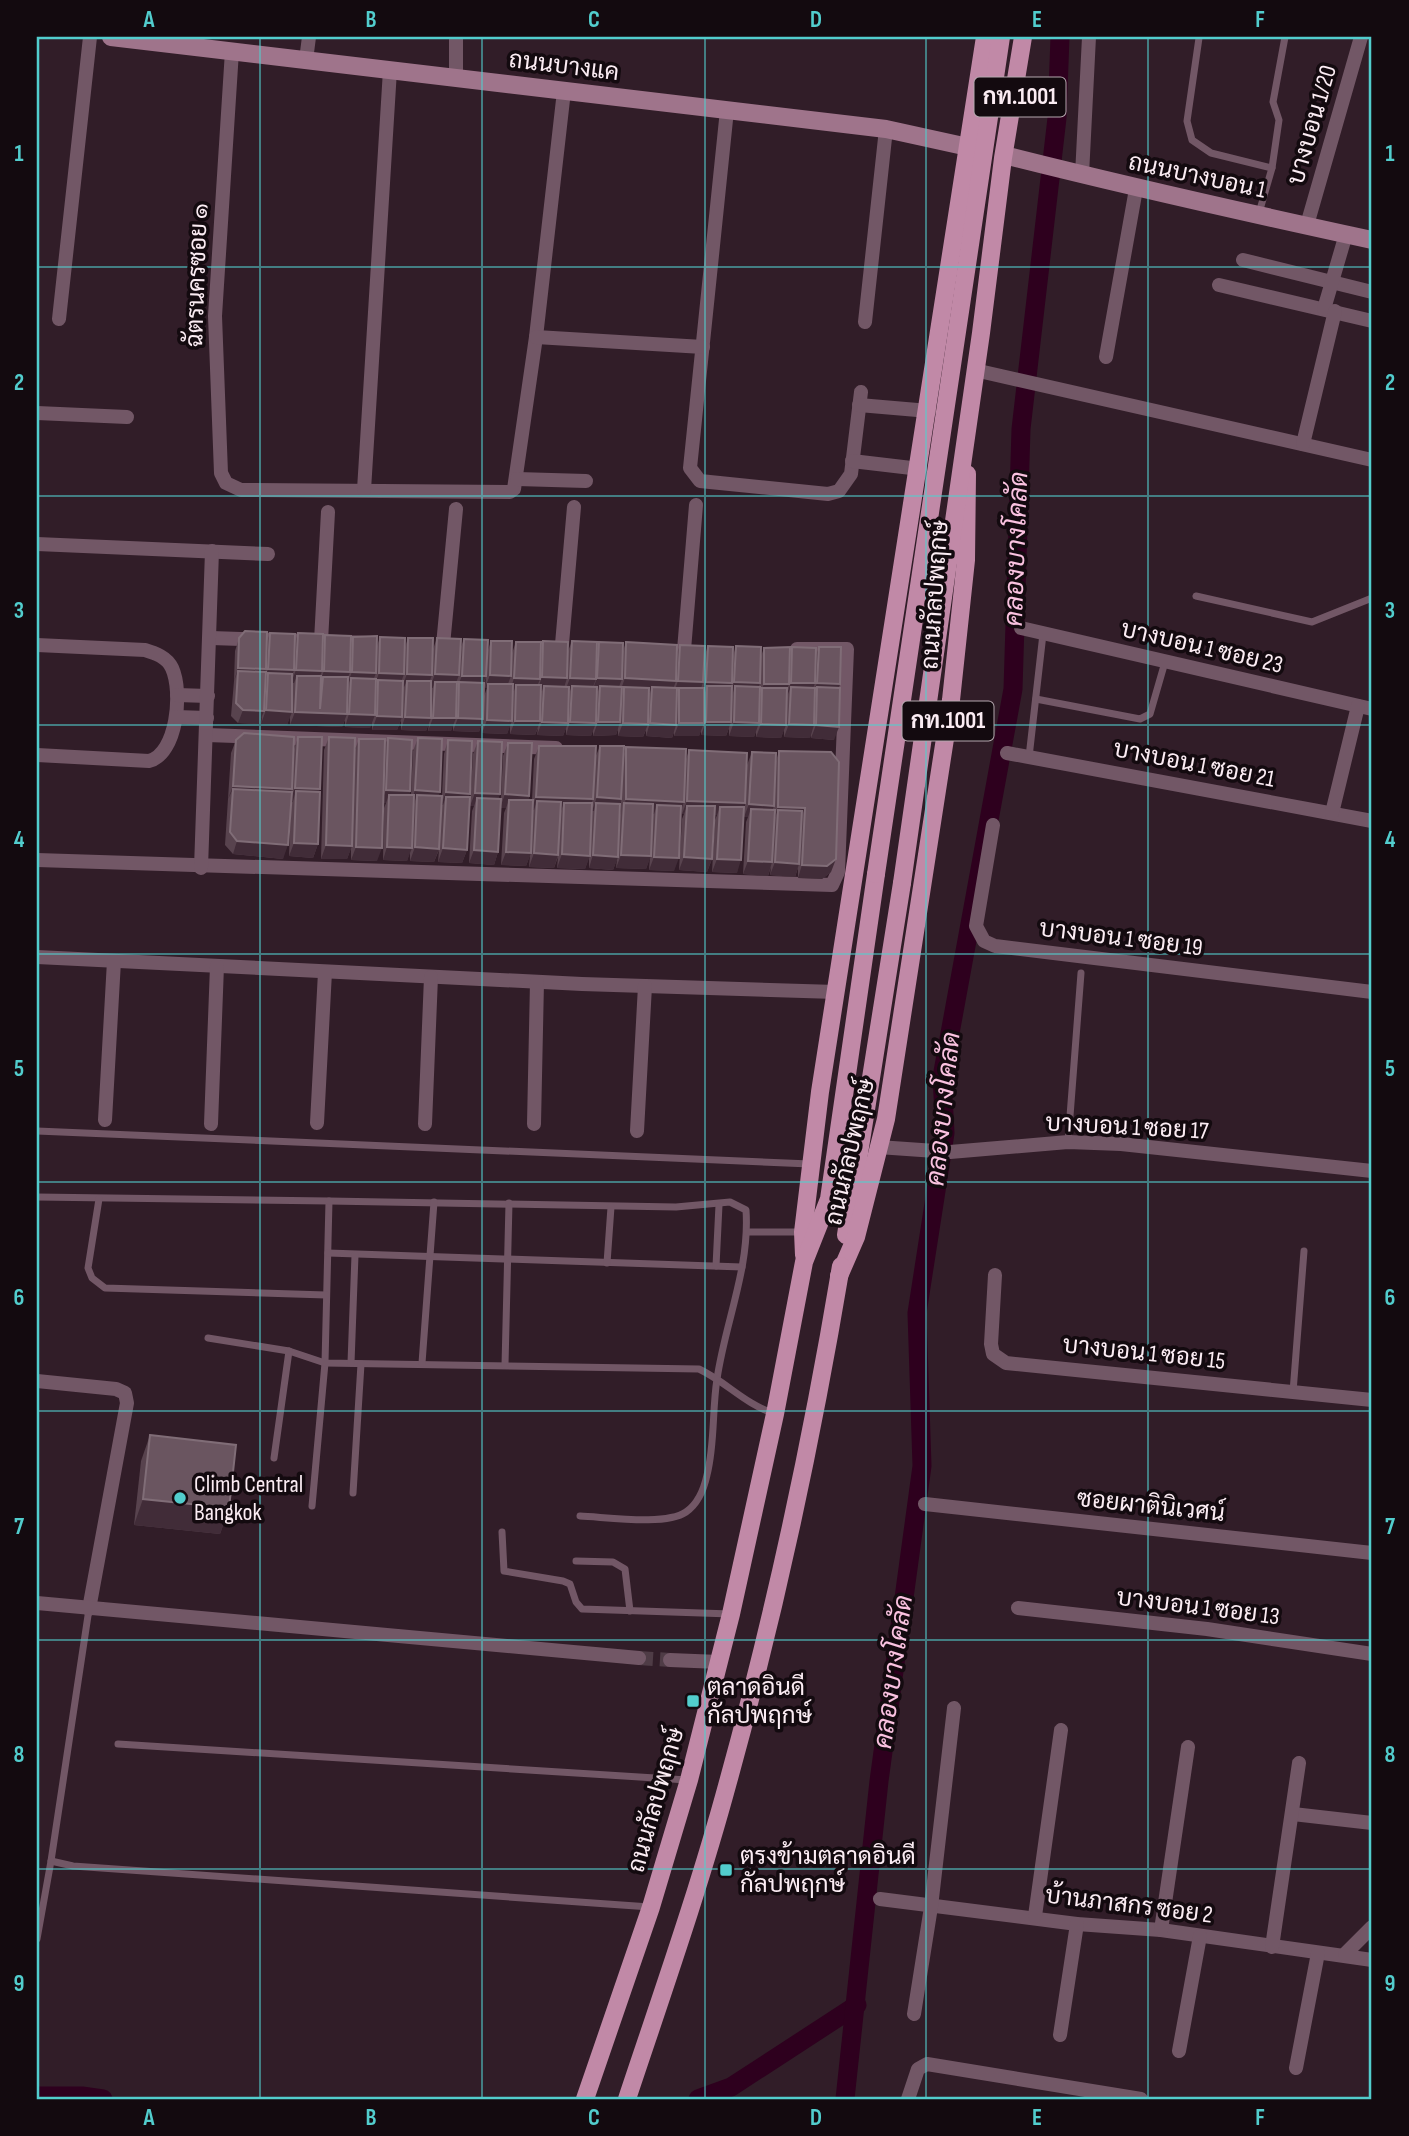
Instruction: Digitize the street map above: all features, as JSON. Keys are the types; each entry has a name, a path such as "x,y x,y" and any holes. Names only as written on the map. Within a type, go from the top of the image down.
{"main road":[{"name":"ถนนบางแค","path":"111,37 154,39 232,51 887,129 968,147"},
{"name":"ถนนกัลปพฤกษ์","path":"804,1262 803,1232 810,1164 985,37"},
{"name":"ถนนกัลปพฤกษ์","path":"585,2099 650,1907 689,1780 731,1614 775,1414 804,1262 829,1199 1001,37"},
{"name":"ถนนกัลปพฤกษ์","path":"630,2091 698,1885 760,1663 785,1558 839,1276 902,883 979,347 1003,158 1023,37"},
{"name":"ถนนกัลปพฤกษ์","path":"839,1276 856,1237 886,1119 949,714 962,600 967,456 1030,37"},
{"path":"968,147 1012,157"},
{"name":"ถนนบางบอน 1","path":"1012,157 1136,189 1259,213 1372,240"},
{"path":"899,591 914,582 941,584 956,591 962,600"}],"street":[{"path":"59,319 90,37"},
{"path":"306,60 309,37"},
{"path":"456,37 456,78"},
{"path":"1082,175 1089,37"},
{"name":"บางบอน 1/20","path":"1307,225 1361,37"},
{"name":"ฉัตรนครซอย ๑","path":"232,51 215,328 221,473 226,483 241,490 364,490"},
{"path":"390,70 364,490 510,492 517,479 564,91"},
{"path":"727,110 690,468 692,475 700,481 828,494 839,491 845,485 852,461 860,398 929,411"},
{"path":"864,322 887,129"},
{"path":"1106,357 1136,189"},
{"path":"1303,444 1329,310 1331,281 1346,234"},
{"path":"1243,260 1372,292"},
{"path":"1219,285 1372,321"},
{"path":"536,337 702,347"},
{"path":"979,371 1372,460"},
{"path":"37,413 127,417"},
{"path":"852,461 920,469"},
{"path":"517,479 586,481"},
{"path":"684,650 696,505"},
{"path":"562,645 574,507"},
{"path":"443,645 456,509"},
{"path":"321,641 328,512"},
{"path":"37,544 268,554"},
{"path":"201,868 212,551"},
{"name":"บางบอน 1 ซอย 23","path":"1021,628 1365,707"},
{"path":"211,638 389,643"},
{"path":"37,645 145,650 157,654 172,669 177,695 176,716 169,745 158,759 149,761 37,755"},
{"path":"37,860 201,868 824,887 832,885 838,872 836,758 847,649 779,649"},
{"path":"177,695 208,696"},
{"path":"1332,813 1365,707"},
{"path":"176,716 207,718"},
{"path":"207,735 568,749"},
{"name":"บางบอน 1 ซอย 21","path":"1007,753 1372,821"},
{"name":"บางบอน 1 ซอย 19","path":"993,825 975,926 979,936 995,946 1372,992"},
{"path":"37,957 537,982 836,992"},
{"path":"105,1120 114,961"},
{"path":"211,1124 217,966"},
{"path":"317,1123 325,972"},
{"path":"425,1124 431,977"},
{"path":"534,1124 537,982"},
{"path":"637,1131 645,986"},
{"name":"บางบอน 1 ซอย 17","path":"878,1147 950,1152 1068,1142 1121,1144 1372,1171"},
{"name":"บางบอน 1 ซอย 15","path":"995,1275 991,1344 993,1354 1006,1363 1372,1400"},
{"path":"37,1381 116,1389 125,1394 127,1403 89,1609"},
{"name":"ซอยผาตินิเวศน์","path":"925,1504 1372,1553"},
{"path":"37,1603 639,1658"},
{"name":"บางบอน 1 ซอย 13","path":"1017,1608 1207,1629 1372,1654"},
{"path":"670,1660 719,1662"},
{"path":"914,2014 931,1907 954,1708"},
{"path":"1035,1916 1061,1730"},
{"path":"1161,1930 1188,1747"},
{"path":"1272,1947 1299,1763"},
{"path":"1293,1814 1372,1823"},
{"name":"บ้านภาสกร ซอย 2","path":"880,1899 931,1907 1035,1916 1077,1924 1161,1930 1372,1960"},
{"path":"1060,2035 1077,1924"},
{"path":"1345,1955 1372,1927"},
{"path":"1179,2051 1200,1936"},
{"path":"1296,2068 1318,1953"},
{"path":"908,2099 918,2069 928,2064 1141,2099"}],"lane":[{"path":"1259,213 1272,168 1279,120 1273,102 1285,37"},
{"path":"1199,38 1187,121 1192,140 1211,153 1272,168"},
{"path":"1196,596 1312,622 1372,598"},
{"path":"1029,757 1043,634"},
{"path":"1036,699 1140,719 1150,714 1165,661"},
{"path":"1068,1142 1081,973"},
{"path":"37,1131 810,1164"},
{"path":"37,1198 611,1206 719,1205 730,1202 746,1210 747,1232 742,1267 717,1378 708,1472 698,1500 685,1513 658,1519 580,1516"},
{"path":"99,1199 88,1268 92,1278 105,1288 326,1295"},
{"path":"312,1506 325,1363 329,1201"},
{"path":"422,1363 434,1202"},
{"path":"505,1365 509,1203"},
{"path":"716,1266 719,1205"},
{"path":"607,1263 611,1206"},
{"path":"747,1232 803,1232"},
{"path":"1293,1392 1304,1251"},
{"path":"328,1253 742,1267"},
{"path":"351,1363 355,1255"},
{"path":"208,1338 289,1351 325,1363 699,1369 717,1378 742,1400 775,1414"},
{"path":"274,1458 289,1351"},
{"path":"352,1493 361,1364"},
{"path":"502,1532 504,1571 570,1584 576,1602 582,1609 731,1614"},
{"path":"576,1561 613,1562 625,1569 630,1611"},
{"path":"37,1939 89,1609"},
{"path":"118,1744 689,1780"},
{"path":"51,1861 128,1870 650,1907"}],"building":[{"path":"245,631 267,632 266,669 238,668 239,638"},
{"path":"270,633 295,634 294,670 268,669"},
{"path":"298,633 323,634 322,671 296,670"},
{"path":"325,635 351,636 350,672 324,671"},
{"path":"377,636 376,673 352,672 353,637"},
{"path":"380,637 405,638 404,674 379,673"},
{"path":"408,638 433,638 432,675 407,674"},
{"path":"437,638 461,639 459,675 435,674"},
{"path":"464,639 488,640 486,676 462,676"},
{"path":"491,641 512,641 511,676 490,675"},
{"path":"543,641 568,642 567,678 542,677"},
{"path":"572,641 597,642 596,679 570,678"},
{"path":"516,642 541,642 540,679 514,678"},
{"path":"599,642 623,643 622,679 597,678"},
{"path":"626,642 677,645 676,681 625,678"},
{"path":"680,645 705,646 703,682 678,681"},
{"path":"708,646 733,647 732,683 706,682"},
{"path":"736,646 761,647 760,683 734,682"},
{"path":"790,647 789,684 764,684 764,648"},
{"path":"792,647 816,648 815,683 791,683"},
{"path":"819,647 841,647 840,684 817,683"},
{"path":"238,671 266,672 264,711 243,710 236,703"},
{"path":"268,673 292,674 292,712 266,710"},
{"path":"297,676 321,676 320,709 323,677 348,677 347,714 295,712"},
{"path":"351,678 376,679 375,715 349,714"},
{"path":"378,680 403,681 402,717 377,716"},
{"path":"407,681 431,681 431,718 405,717"},
{"path":"435,682 457,682 456,718 433,718"},
{"path":"459,682 484,683 483,719 458,718"},
{"path":"488,684 513,684 512,721 487,720"},
{"path":"516,685 541,685 540,721 515,721"},
{"path":"544,686 569,687 568,723 542,722"},
{"path":"572,686 597,687 596,723 570,722"},
{"path":"600,686 622,687 620,722 598,722"},
{"path":"707,686 732,686 731,722 706,722"},
{"path":"735,686 760,687 759,723 734,722"},
{"path":"624,687 649,688 648,724 623,723"},
{"path":"652,687 677,688 676,725 650,723"},
{"path":"791,687 815,688 814,725 789,724"},
{"path":"817,687 840,688 839,727 816,725"},
{"path":"679,688 704,688 704,723 679,723"},
{"path":"762,688 787,688 786,725 761,724"},
{"path":"244,733 294,737 292,789 233,786 236,740"},
{"path":"298,737 322,737 320,789 295,788"},
{"path":"329,737 355,738 352,846 326,845"},
{"path":"388,738 412,740 410,791 386,790"},
{"path":"418,738 442,739 440,792 415,790"},
{"path":"359,739 385,739 382,848 356,847"},
{"path":"448,740 472,741 470,794 446,792"},
{"path":"478,741 502,742 500,794 475,793"},
{"path":"508,743 532,743 529,796 505,794"},
{"path":"539,746 596,746 593,799 536,797"},
{"path":"600,746 624,746 621,799 597,797"},
{"path":"626,747 686,749 684,802 626,799"},
{"path":"689,750 747,753 745,803 687,801"},
{"path":"779,751 831,752 839,762 836,859 827,866 802,865 805,808 778,807"},
{"path":"752,752 776,753 774,806 749,804"},
{"path":"233,789 292,792 288,845 237,841 230,832"},
{"path":"296,791 320,792 318,844 294,843"},
{"path":"389,795 414,795 412,848 387,847"},
{"path":"417,795 442,796 439,849 415,847"},
{"path":"446,797 470,797 467,850 443,848"},
{"path":"477,798 501,799 498,852 474,850"},
{"path":"509,800 533,800 531,853 506,852"},
{"path":"537,801 561,802 558,855 534,853"},
{"path":"564,803 592,803 590,856 562,854"},
{"path":"596,803 620,804 618,857 593,855"},
{"path":"624,803 653,804 651,856 621,855"},
{"path":"657,805 681,806 679,858 654,857"},
{"path":"687,806 715,806 712,859 684,857"},
{"path":"720,807 744,807 741,860 717,859"},
{"path":"751,809 775,810 772,862 748,861"},
{"path":"778,810 802,811 799,864 775,862"},
{"path":"150,1435 236,1445 229,1508 143,1499"}],"waterway":[{"name":"คลองบางโคลัด","path":"845,2099 879,1781 922,1466 917,1313 945,1133 942,1077 1013,689 1021,429 1057,118 1060,37"},
{"path":"698,2099 731,2087 857,2005"},
{"path":"37,2096 103,2099"}],"tunnel":[{"path":"639,1658 670,1660"}],"place":[{"name":"Climb Central Bangkok","path":"180,1498"},
{"name":"ตลาดอินดี กัลปพฤกษ์","path":"693,1701"},
{"name":"ตรงข้ามตลาดอินดี กัลปพฤกษ์","path":"726,1870"}]}
